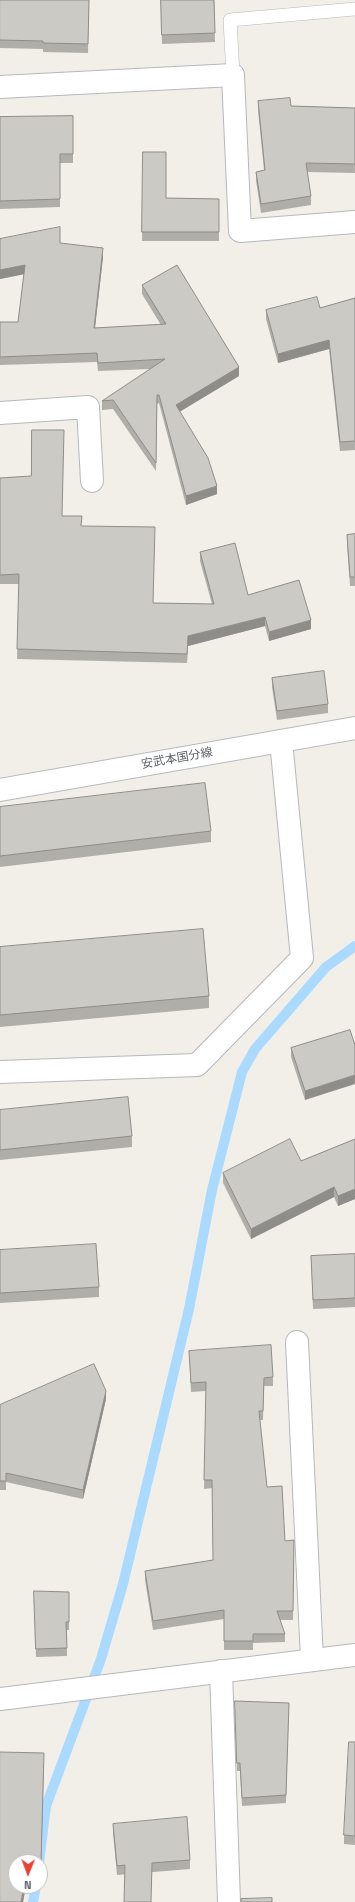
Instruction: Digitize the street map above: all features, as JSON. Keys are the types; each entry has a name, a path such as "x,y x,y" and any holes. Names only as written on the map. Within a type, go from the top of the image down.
{"street":[{"path":"0,87 233,75 240,230 355,222"},
{"path":"0,413 88,407 92,481"},
{"name":"安武本国分線","path":"0,790 355,728"},
{"path":"0,1072 197,1065 302,958 281,741"},
{"path":"297,1342 312,1660"},
{"path":"0,1699 355,1655"},
{"path":"221,1671 229,1902"}],"lane":[{"path":"233,75 230,20 355,9"}],"building":[{"path":"0,0 89,0 88,44 0,40"},
{"path":"161,0 214,0 215,33 162,35"},
{"path":"290,98 291,106 355,108 355,164 306,163 311,196 261,204 256,172 265,170 258,101"},
{"path":"73,116 73,154 60,154 60,199 0,201 0,117"},
{"path":"143,152 166,152 166,198 219,199 219,232 142,232"},
{"path":"60,227 60,243 103,248 94,328 166,324 142,285 177,265 239,367 176,405 208,458 217,486 186,496 159,395 157,395 156,463 113,400 102,401 165,359 98,363 97,353 0,357 0,322 18,322 25,265 0,270 0,239"},
{"path":"317,297 320,308 355,298 355,441 340,442 329,340 278,354 266,310"},
{"path":"32,430 64,430 62,516 82,516 81,526 155,527 153,603 214,604 200,552 235,543 248,595 299,580 311,620 269,632 265,617 188,636 187,654 17,649 19,574 0,575 0,478 31,476"},
{"path":"355,534 355,577 350,577 347,535"},
{"path":"324,671 328,704 277,711 272,678"},
{"path":"205,783 211,831 0,856 0,807"},
{"path":"203,929 209,996 0,1015 0,947"},
{"path":"350,1030 355,1045 355,1075 305,1091 291,1048"},
{"path":"128,1097 132,1136 0,1150 0,1110"},
{"path":"290,1139 301,1161 355,1139 355,1189 338,1196 334,1187 251,1229 223,1173"},
{"path":"96,1244 99,1287 0,1293 0,1250"},
{"path":"355,1254 355,1298 313,1300 311,1256"},
{"path":"271,1345 273,1377 264,1378 263,1411 259,1411 267,1487 282,1486 285,1541 294,1540 293,1611 277,1611 285,1634 253,1634 253,1641 224,1641 224,1610 153,1621 145,1571 213,1560 212,1480 204,1480 206,1382 191,1383 189,1351"},
{"path":"94,1364 106,1391 83,1490 6,1473 6,1481 0,1481 0,1405"},
{"path":"34,1591 69,1592 69,1622 66,1622 67,1648 36,1649"},
{"path":"235,1701 289,1703 286,1795 242,1798 240,1763 237,1763"},
{"path":"349,1742 355,1742 355,1836 344,1835"},
{"path":"0,1752 44,1753 41,1854 8,1854 8,1894 22,1894 21,1902 0,1902"},
{"path":"187,1817 190,1860 152,1863 151,1902 124,1902 125,1865 117,1866 113,1824"},
{"path":"272,1898 272,1902 241,1902 241,1899"}],"waterway":[{"path":"40,1854 46,1806 101,1659 123,1584 189,1309 212,1190 242,1072 255,1049 326,967 355,946"},
{"path":"33,1902 34,1894"}]}
